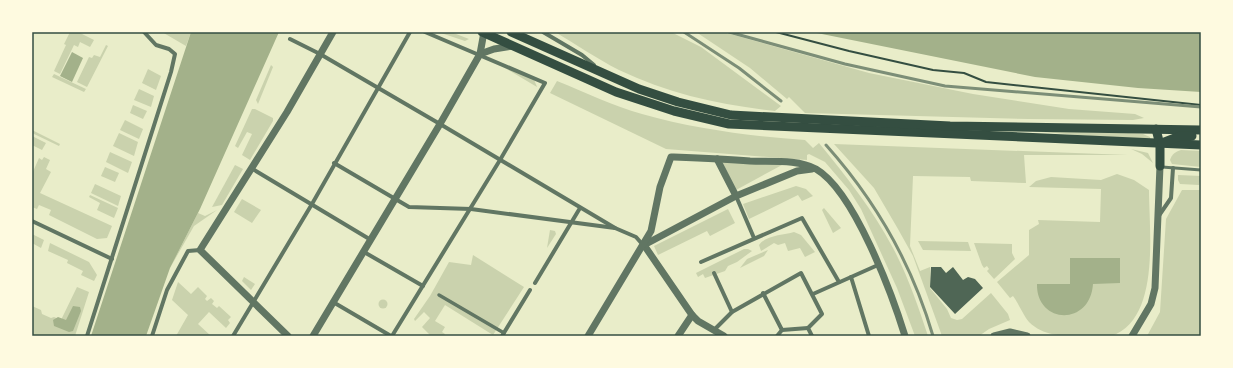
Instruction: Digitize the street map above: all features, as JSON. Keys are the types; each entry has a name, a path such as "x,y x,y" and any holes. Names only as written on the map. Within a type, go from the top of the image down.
{"main road":[{"path":"484,32 616,92 674,111 729,124 1160,145 1201,145"},
{"path":"511,32 639,89 678,102 731,115 950,126 1201,130"},
{"path":"1156,129 1160,145 1160,166"},
{"path":"1160,145 1180,136 1201,136"},
{"path":"1142,144 1152,151 1160,166"}],"street":[{"path":"87,336 171,72 175,54 169,49 156,45 144,32"},
{"path":"200,250 333,32"},
{"path":"233,336 312,204 410,32"},
{"path":"333,302 392,336 471,209 545,83 480,54 425,32"},
{"path":"313,336 440,124 480,54 484,32"},
{"path":"543,32 582,55 607,76"},
{"path":"290,39 320,54 580,208 615,228 636,237 644,245 692,315 724,336"},
{"path":"480,54 494,49 513,46"},
{"path":"588,336 652,231 660,187 671,157 794,163 815,169 840,192 866,237 893,299 905,336"},
{"path":"717,159 736,196 754,238"},
{"path":"334,163 409,207 471,209 615,228"},
{"path":"1131,336 1151,304 1155,288 1160,166"},
{"path":"251,168 371,240"},
{"path":"1158,218 1162,215 1171,198 1173,168"},
{"path":"644,245 736,196 797,171 815,169"},
{"path":"535,283 580,208"},
{"path":"701,262 802,218 839,282"},
{"path":"32,221 112,259"},
{"path":"152,336 167,290 188,251 200,250 288,336"},
{"path":"364,252 422,286"},
{"path":"813,294 878,265"},
{"path":"714,273 732,312"},
{"path":"714,330 732,312 763,293 801,273 822,314 808,328 782,330 777,336"},
{"path":"851,277 869,336"},
{"path":"503,334 530,290"},
{"path":"763,293 782,330"},
{"path":"439,295 508,336"},
{"path":"678,336 692,315"},
{"path":"808,328 812,336"},
{"path":"994,336 1010,332 1027,336"}],"lane":[{"path":"1160,166 1201,170"}],"path":[{"path":"776,32 932,70 964,73 986,82 1201,105"}],"shaded area":[{"path":"70,32 78,32 94,40 90,47 80,42 78,47 74,45 60,74 54,71 66,45 64,44"},
{"path":"162,32 191,32 186,46"},
{"path":"191,32 279,32 200,209 170,268 146,336 91,336"},
{"path":"438,32 451,32 469,39 465,41"},
{"path":"555,32 671,32 701,47 781,106 775,111 715,102 657,86 611,66"},
{"path":"696,32 723,32 869,73 973,94 1069,109 1135,114 1144,118 1133,120 1029,119 805,113 789,97 787,99 750,68"},
{"path":"812,32 1201,32 1201,92 1138,88 1035,77"},
{"path":"106,45 108,46 87,87 77,82 89,57 92,58 94,55 100,57"},
{"path":"72,52 83,58 72,82 60,76"},
{"path":"495,62 533,77 537,87"},
{"path":"271,65 273,67 258,104 256,100"},
{"path":"148,69 161,76 156,90 142,83"},
{"path":"54,74 86,89 84,92 52,77"},
{"path":"557,81 620,107 682,124 723,131 805,140 813,148 819,143 859,194 885,234 908,280 928,336 915,336 897,288 861,209 849,190 825,162 809,154 807,155 807,160 666,149 550,93"},
{"path":"139,89 154,96 151,107 134,100"},
{"path":"133,105 147,111 143,119 130,113"},
{"path":"252,109 273,118 273,121 250,160 242,155 252,134 247,132 238,148 235,146"},
{"path":"125,120 143,129 139,139 120,130"},
{"path":"32,130 60,144 59,146 32,133"},
{"path":"1029,131 1128,133 1143,134 1150,137 1150,139 1091,136"},
{"path":"119,133 138,142 134,156 113,146"},
{"path":"32,136 46,143 42,150 32,145"},
{"path":"834,144 1128,155 1024,155 1026,183 971,181 970,177 913,176 910,246 920,271 930,267 930,288 947,309 951,318 957,320 962,319 991,293 1008,314 1010,320 989,329 979,336 942,336 913,256 898,229 874,188"},
{"path":"1131,149 1148,153 1153,163 1142,154"},
{"path":"1181,150 1201,151 1201,167 1172,164 1170,160 1172,156 1175,152"},
{"path":"110,152 132,162 128,173 106,162"},
{"path":"44,157 50,160 46,169 51,172 40,193 112,226 107,238 97,239 49,215 51,210 39,205 37,209 32,207 32,174 39,158 42,160"},
{"path":"722,161 781,163 782,165 736,190"},
{"path":"235,165 243,169 222,205 212,207"},
{"path":"105,167 119,173 115,182 101,176"},
{"path":"1117,174 1134,180 1149,190 1149,272 1145,293 1138,312 1127,327 1111,336 1100,337 1060,335 1047,333 1034,327 1029,322 1013,296 1010,298 997,282 1029,255 1029,230 1039,224 1038,220 1100,222 1101,189 1029,187 1036,181 1051,177 1101,180"},
{"path":"1178,175 1201,176 1199,185 1180,184"},
{"path":"95,184 121,196 118,206 91,193"},
{"path":"796,186 806,189 813,196 802,201 798,195 749,219 743,204"},
{"path":"1182,190 1201,190 1201,336 1147,336 1160,312 1166,219"},
{"path":"90,195 118,208 114,218 97,210 100,203 89,197"},
{"path":"242,199 261,210 252,223 234,212"},
{"path":"824,208 841,228 833,233 822,210"},
{"path":"728,209 735,223 710,236 707,231 658,255 654,246"},
{"path":"217,210 194,226 170,268 198,213 205,216"},
{"path":"550,230 555,231 556,234 547,248"},
{"path":"794,232 801,235 815,252 805,257 800,248 788,251 785,243 778,245 774,243 761,251 759,245 766,239"},
{"path":"32,234 44,240 41,248 32,243"},
{"path":"918,241 968,242 971,251 923,250"},
{"path":"50,243 89,262 97,275 94,281 81,275 83,271 67,263 68,260 48,251"},
{"path":"974,243 1012,244 1012,253 1015,259 994,279 987,271 989,269 987,266 984,268 982,265"},
{"path":"744,249 752,251 737,262 728,266 725,271 705,278 703,274 698,277 696,273"},
{"path":"768,250 764,256 740,268 747,259"},
{"path":"473,255 524,287 493,335 445,305 435,321 445,327 442,332 445,334 444,336 431,336 422,327 430,318 424,312 415,321 414,319 430,296 449,262 471,265"},
{"path":"1070,258 1120,258 1120,283 1093,284 1090,298 1083,308 1074,313 1064,315 1053,313 1045,307 1039,297 1037,284 1070,284"},
{"path":"244,277 255,284 251,290 242,281"},
{"path":"178,282 191,294 198,287 207,296 205,299 207,301 211,298 214,301 212,304 217,308 219,306 231,317 228,320 230,323 226,328 209,312 198,324 211,336 176,336 188,315 172,300"},
{"path":"77,287 89,292 75,336 32,336 32,306 41,310 42,314 61,320"},
{"path":"383,299 388,304 383,309 378,304"},
{"path":"73,306 80,307 81,311 73,331 69,332 54,326 53,320 58,317 66,320"}],"building":[{"path":"931,267 941,267 946,273 953,267 963,280 968,277 975,279 983,288 955,314 930,287"}],"railway":[{"path":"684,32 739,68 781,101"},
{"path":"729,32 845,64 945,86 1201,107"},
{"path":"826,145 861,188 890,234 914,284 933,336"}]}
